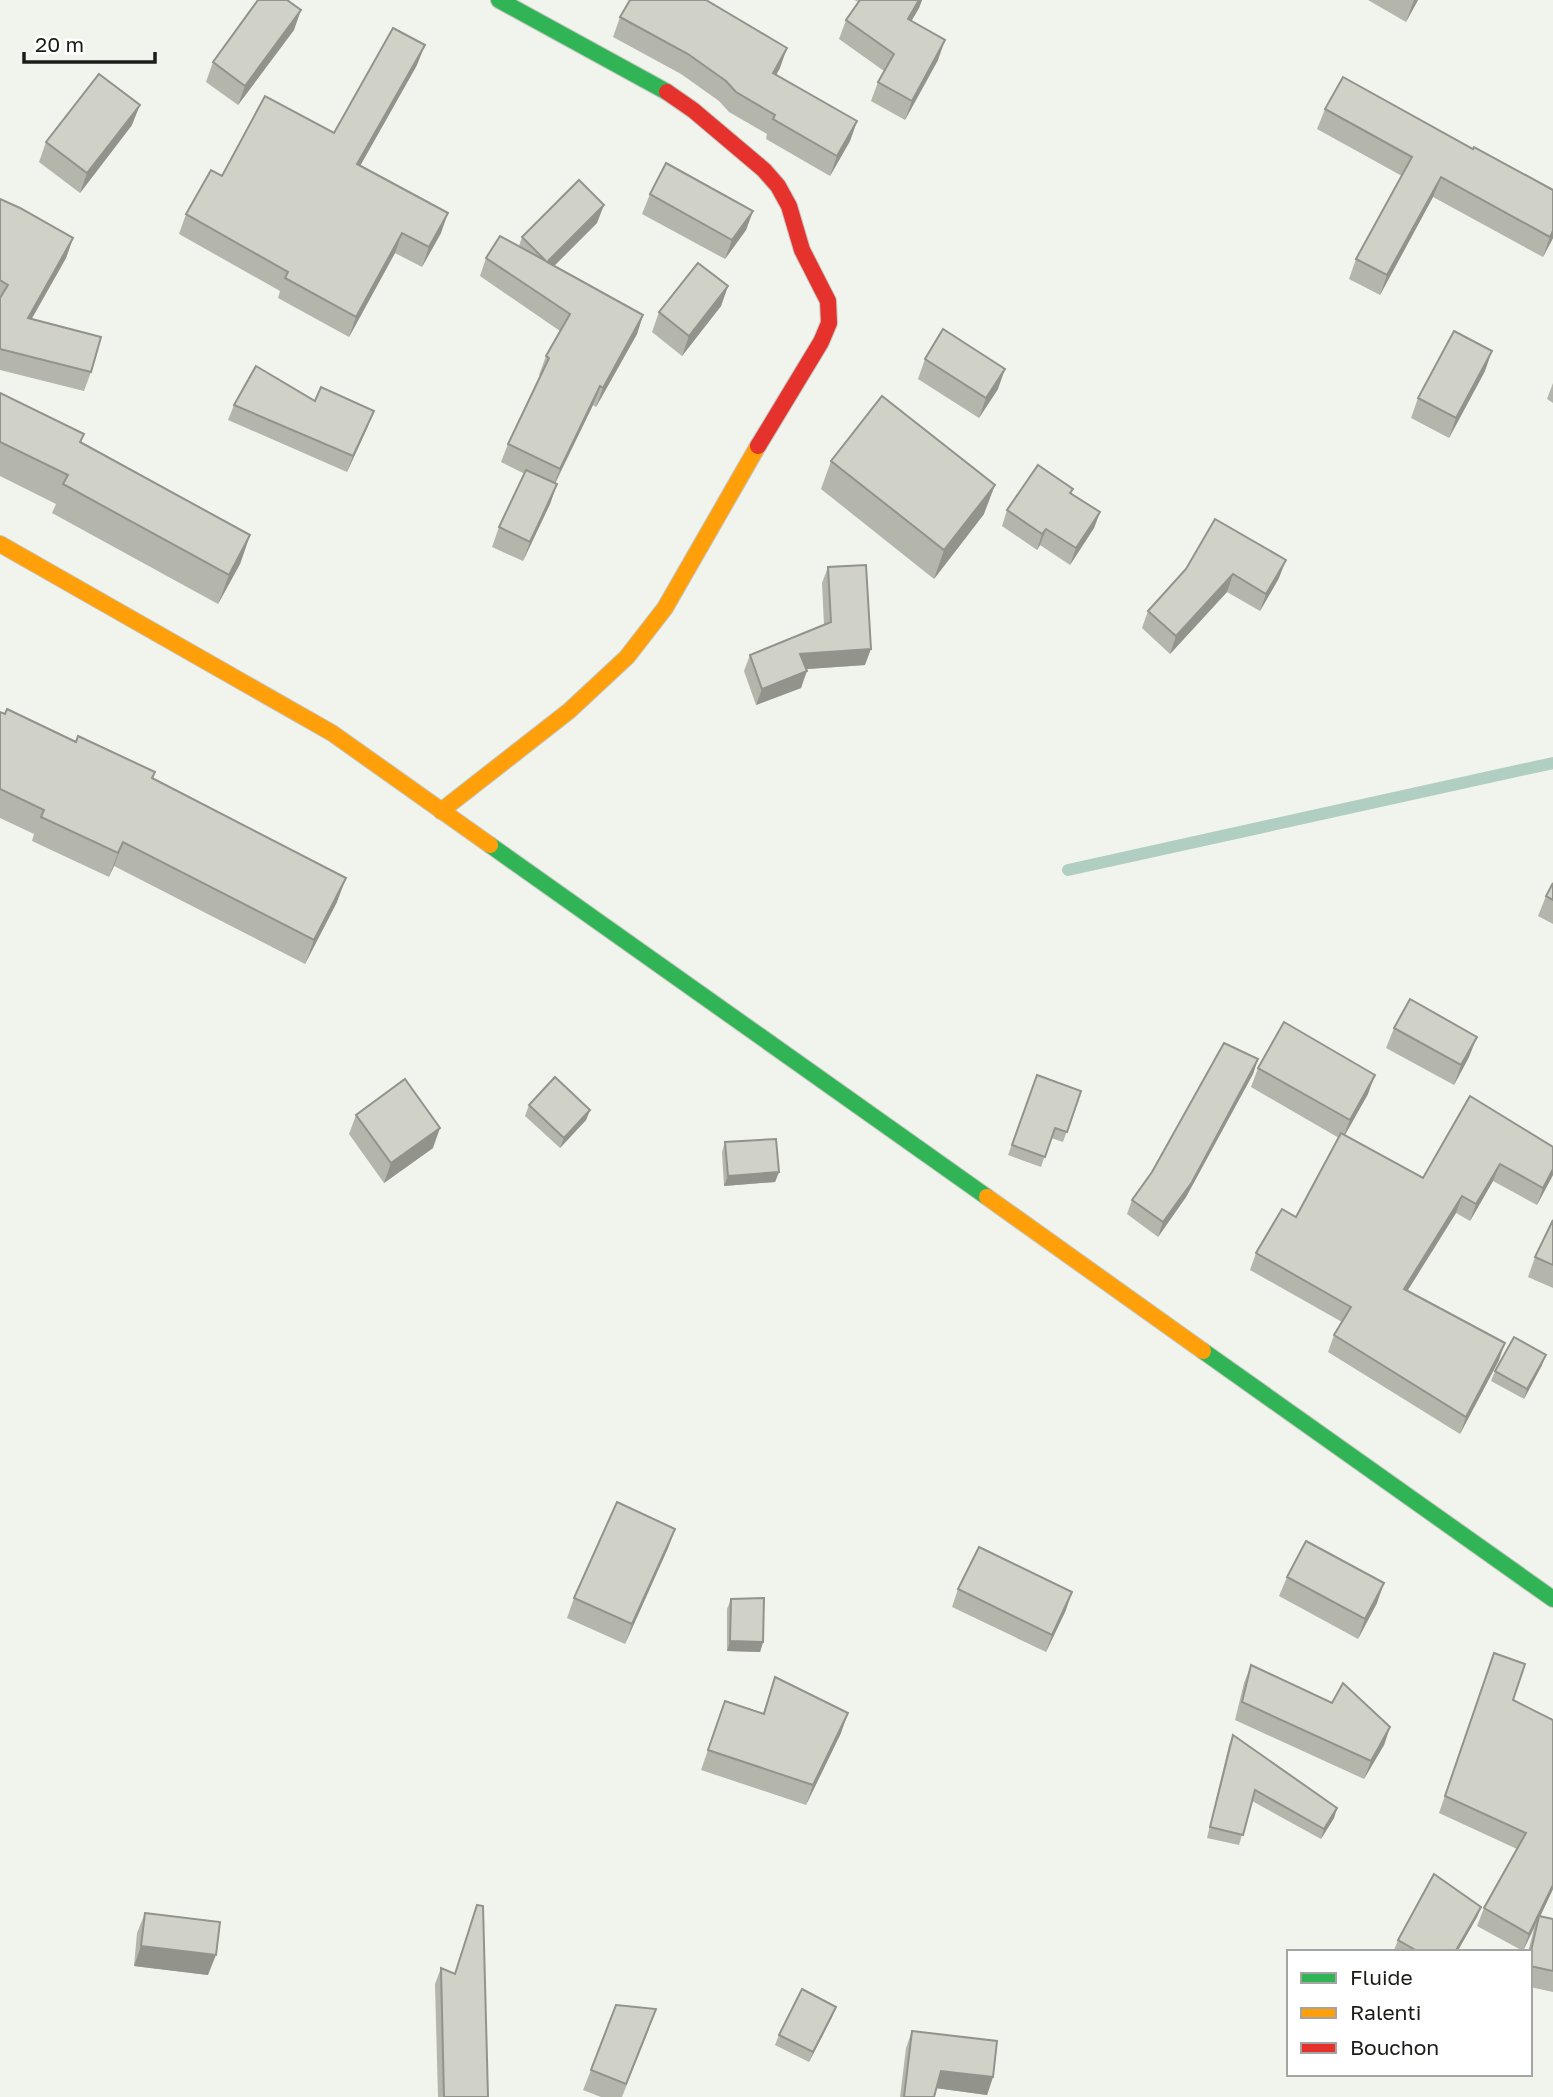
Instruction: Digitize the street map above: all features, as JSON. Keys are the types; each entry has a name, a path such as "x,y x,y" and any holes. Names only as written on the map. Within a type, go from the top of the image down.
{"main road":[{"path":"441,811 569,711 627,657 665,608 821,342 829,323 828,301 802,250 789,206 778,186 764,170 668,92 499,0"},
{"path":"0,544 332,733 1553,1599"}],"building":[{"path":"258,0 287,0 301,10 245,86 213,62"},
{"path":"630,0 706,0 787,48 773,73 857,121 837,156 773,119 775,115 736,92 726,81 688,54 620,17"},
{"path":"860,0 919,0 908,19 945,40 912,101 878,82 894,54 846,20"},
{"path":"393,28 425,45 357,164 448,213 429,247 402,233 356,317 285,278 288,272 186,214 211,170 222,176 265,96 334,133"},
{"path":"99,74 140,105 87,173 46,142"},
{"path":"1343,77 1553,190 1553,231 1550,237 1441,177 1387,275 1356,259 1412,157 1325,109"},
{"path":"666,163 753,211 732,240 650,194"},
{"path":"579,180 604,205 547,262 643,315 603,388 600,386 560,469 508,444 549,358 546,356 570,314 486,258 500,236 546,261 522,237"},
{"path":"0,199 73,238 28,318 101,337 91,372 0,349 0,298 8,285 0,280"},
{"path":"698,263 728,286 689,336 659,312"},
{"path":"943,329 1005,369 986,398 925,359"},
{"path":"1454,331 1492,351 1456,418 1418,398"},
{"path":"256,366 315,401 321,387 374,411 353,456 234,405"},
{"path":"0,393 84,434 80,442 250,535 229,575 63,484 68,475 0,442"},
{"path":"882,396 995,485 944,550 831,461"},
{"path":"1038,465 1073,489 1070,493 1100,512 1076,548 1046,529 1042,534 1007,510"},
{"path":"526,470 557,484 530,542 499,527"},
{"path":"1215,519 1286,560 1266,594 1233,574 1176,636 1148,611 1186,569"},
{"path":"866,565 871,649 800,654 807,671 762,689 750,655 831,622 828,567"},
{"path":"7,709 76,742 78,736 155,772 152,778 346,878 314,940 123,842 118,853 41,817 44,810 0,789 0,712 5,714"},
{"path":"1553,883 1553,900 1546,896"},
{"path":"1410,999 1477,1037 1461,1065 1394,1028"},
{"path":"1284,1022 1375,1075 1350,1120 1258,1068"},
{"path":"1224,1043 1258,1059 1192,1182 1163,1222 1132,1200 1152,1172"},
{"path":"1037,1075 1081,1091 1067,1132 1055,1128 1045,1157 1012,1145"},
{"path":"555,1077 590,1110 564,1138 529,1105"},
{"path":"405,1079 440,1128 391,1163 356,1115"},
{"path":"1470,1096 1553,1147 1553,1169 1543,1188 1500,1164 1476,1204 1462,1196 1404,1289 1505,1343 1466,1417 1334,1335 1351,1307 1256,1253 1282,1209 1296,1217 1341,1133 1423,1178"},
{"path":"776,1139 779,1172 728,1176 725,1142"},
{"path":"1553,1220 1553,1265 1535,1257"},
{"path":"1514,1337 1546,1355 1527,1389 1495,1371"},
{"path":"617,1502 675,1529 632,1624 574,1598"},
{"path":"1306,1541 1384,1583 1365,1619 1287,1577"},
{"path":"979,1547 1072,1592 1052,1635 958,1589"},
{"path":"764,1598 763,1642 730,1641 731,1599"},
{"path":"1494,1653 1525,1664 1513,1700 1553,1720 1553,1885 1529,1934 1484,1908 1526,1833 1445,1796"},
{"path":"1251,1665 1332,1703 1343,1683 1390,1727 1371,1761 1242,1702"},
{"path":"775,1677 848,1713 813,1785 708,1750 725,1701 764,1714"},
{"path":"1233,1735 1337,1808 1324,1829 1255,1790 1243,1835 1210,1827"},
{"path":"1434,1874 1481,1907 1456,1950 1416,1950 1398,1940"},
{"path":"477,1905 483,1906 488,2097 444,2097 441,1968 455,1974"},
{"path":"145,1913 220,1922 216,1955 141,1946"},
{"path":"1539,1916 1553,1919 1553,1971 1532,1966 1531,1950"},
{"path":"802,1989 836,2007 813,2052 779,2035"},
{"path":"616,2005 656,2009 626,2084 591,2070"},
{"path":"912,2031 997,2041 993,2077 941,2071 934,2097 904,2097"}],"waterway":[{"path":"1068,870 1553,763"}],"traffic: fast":[{"path":"499,0 667,92"},
{"path":"490,845 987,1197"},
{"path":"1203,1351 1553,1599"}],"traffic: slow":[{"path":"441,811 569,711 627,657 665,608 758,446"},
{"path":"0,544 332,733 490,845"},
{"path":"987,1197 1203,1351"}],"traffic: jam":[{"path":"667,92 693,110 764,170 778,186 789,206 802,250 828,301 829,323 821,342 758,446"}]}
